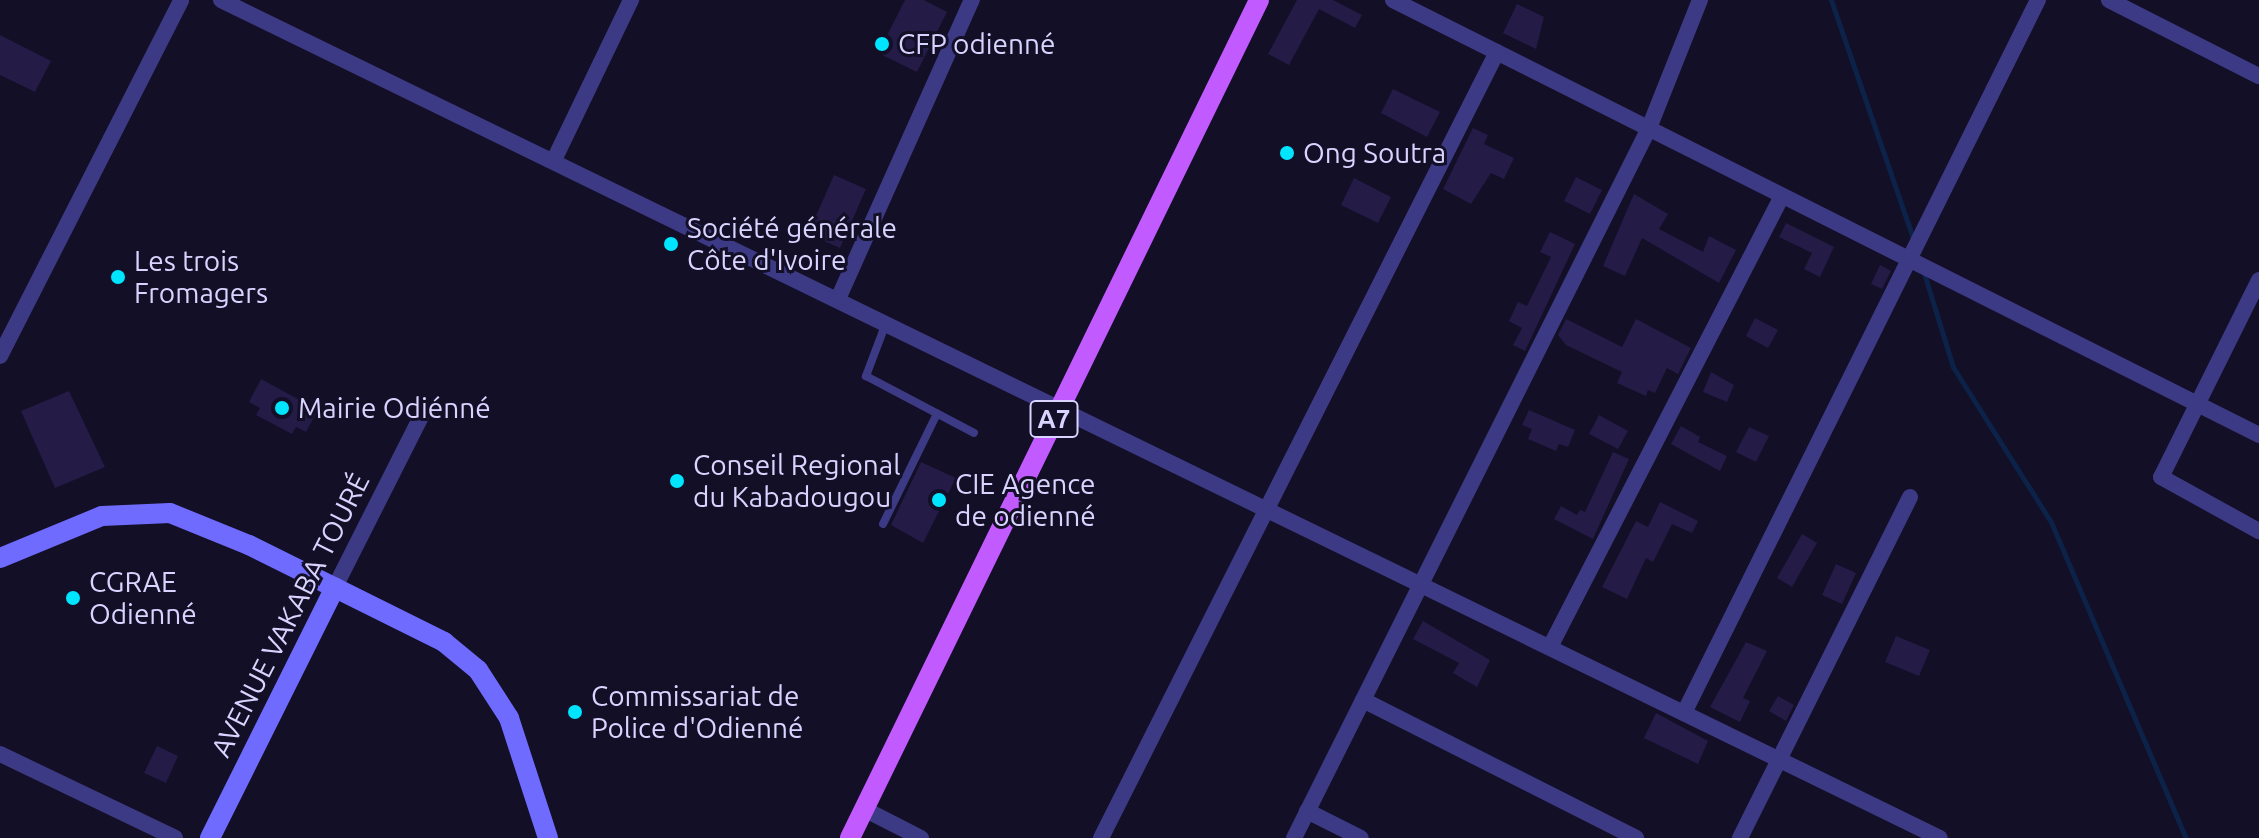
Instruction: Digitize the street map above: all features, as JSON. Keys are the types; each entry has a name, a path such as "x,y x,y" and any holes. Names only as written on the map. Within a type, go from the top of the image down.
{"main road":[{"name":"A7","path":"850,838 1259,0"}],"street":[{"path":"0,356 181,0"},
{"path":"221,0 1940,838"},
{"path":"554,160 631,0"},
{"path":"838,299 972,0"},
{"path":"1393,0 2259,435"},
{"path":"1294,838 1649,128 1700,0"},
{"path":"1684,713 2038,0"},
{"path":"2109,0 2259,76"},
{"path":"1101,838 1497,52"},
{"path":"1550,647 1782,196"},
{"path":"2259,280 2161,477 2259,531"},
{"name":"AVENUE VAKABA TOURÉ","path":"210,838 421,417"},
{"path":"1740,838 1910,497"},
{"path":"0,558 102,516 170,513 335,587 444,642 478,670 509,718 548,838"},
{"path":"1363,700 1636,838"},
{"path":"0,754 175,838"},
{"path":"864,809 921,838"},
{"path":"1307,811 1361,838"}],"lane":[{"path":"886,322 866,376 974,433"},
{"path":"883,524 937,414"}],"building":[{"path":"905,0 924,0 947,12 917,72 878,53"},
{"path":"1297,0 1333,0 1362,15 1355,28 1319,9 1289,65 1268,54"},
{"path":"1517,4 1544,17 1536,49 1503,33"},
{"path":"0,35 51,61 35,92 0,75"},
{"path":"1393,89 1440,112 1427,137 1381,113"},
{"path":"1473,128 1488,135 1484,144 1514,158 1504,179 1491,173 1471,204 1443,189"},
{"path":"834,175 866,189 840,248 808,234"},
{"path":"1576,177 1602,190 1590,214 1564,201"},
{"path":"1354,178 1391,197 1378,223 1341,205"},
{"path":"1634,194 1668,214 1659,229 1703,252 1709,236 1736,250 1719,283 1642,238 1625,276 1603,266"},
{"path":"1786,223 1834,247 1820,277 1804,269 1812,253 1779,237"},
{"path":"1550,232 1575,244 1525,351 1513,345 1522,328 1509,321 1518,302 1527,306 1551,257 1540,252"},
{"path":"1880,265 1891,271 1882,289 1871,284"},
{"path":"1755,318 1778,330 1768,348 1746,336"},
{"path":"1566,319 1622,347 1636,319 1691,348 1678,374 1667,368 1655,393 1648,390 1646,396 1617,383 1622,372 1566,345 1558,335"},
{"path":"1711,372 1734,385 1727,402 1703,392"},
{"path":"261,379 318,410 306,432 296,427 292,434 256,415 260,408 249,402"},
{"path":"69,391 105,467 55,488 21,411"},
{"path":"1529,410 1575,430 1568,447 1559,444 1556,451 1528,439 1532,429 1522,425"},
{"path":"1599,415 1628,431 1618,449 1589,434"},
{"path":"1681,426 1700,437 1698,442 1727,456 1720,471 1671,444"},
{"path":"1749,427 1769,436 1756,462 1736,452"},
{"path":"1613,452 1629,459 1593,539 1554,519 1561,506 1577,515 1580,510 1585,512"},
{"path":"921,462 956,478 923,543 891,525"},
{"path":"1660,502 1698,521 1692,533 1672,524 1653,562 1646,558 1627,599 1602,587 1636,521 1648,527"},
{"path":"1802,534 1817,543 1792,587 1777,578"},
{"path":"1836,564 1856,573 1842,604 1822,595"},
{"path":"1423,621 1490,660 1477,687 1453,673 1459,663 1413,639"},
{"path":"1896,636 1930,650 1919,676 1885,662"},
{"path":"1746,642 1767,651 1743,698 1750,701 1740,722 1710,707"},
{"path":"1778,696 1794,705 1786,721 1769,711"},
{"path":"1656,713 1708,741 1698,764 1644,738"},
{"path":"157,746 178,756 166,783 144,773"}],"waterway":[{"path":"1831,0 1914,241"},
{"path":"1923,270 1953,367 2051,522 2186,838"}],"place":[{"name":"CFP odienné","path":"882,44"},
{"name":"Ong Soutra","path":"1287,153"},
{"name":"Société générale Côte d'Ivoire","path":"671,244"},
{"name":"Les trois Fromagers","path":"118,277"},
{"name":"Mairie Odiénné","path":"282,408"},
{"name":"Conseil Regional du Kabadougou","path":"677,481"},
{"name":"CIE Agence de odienné","path":"939,500"},
{"name":"CGRAE Odienné","path":"73,598"},
{"name":"Commissariat de Police d'Odienné","path":"575,712"}]}
